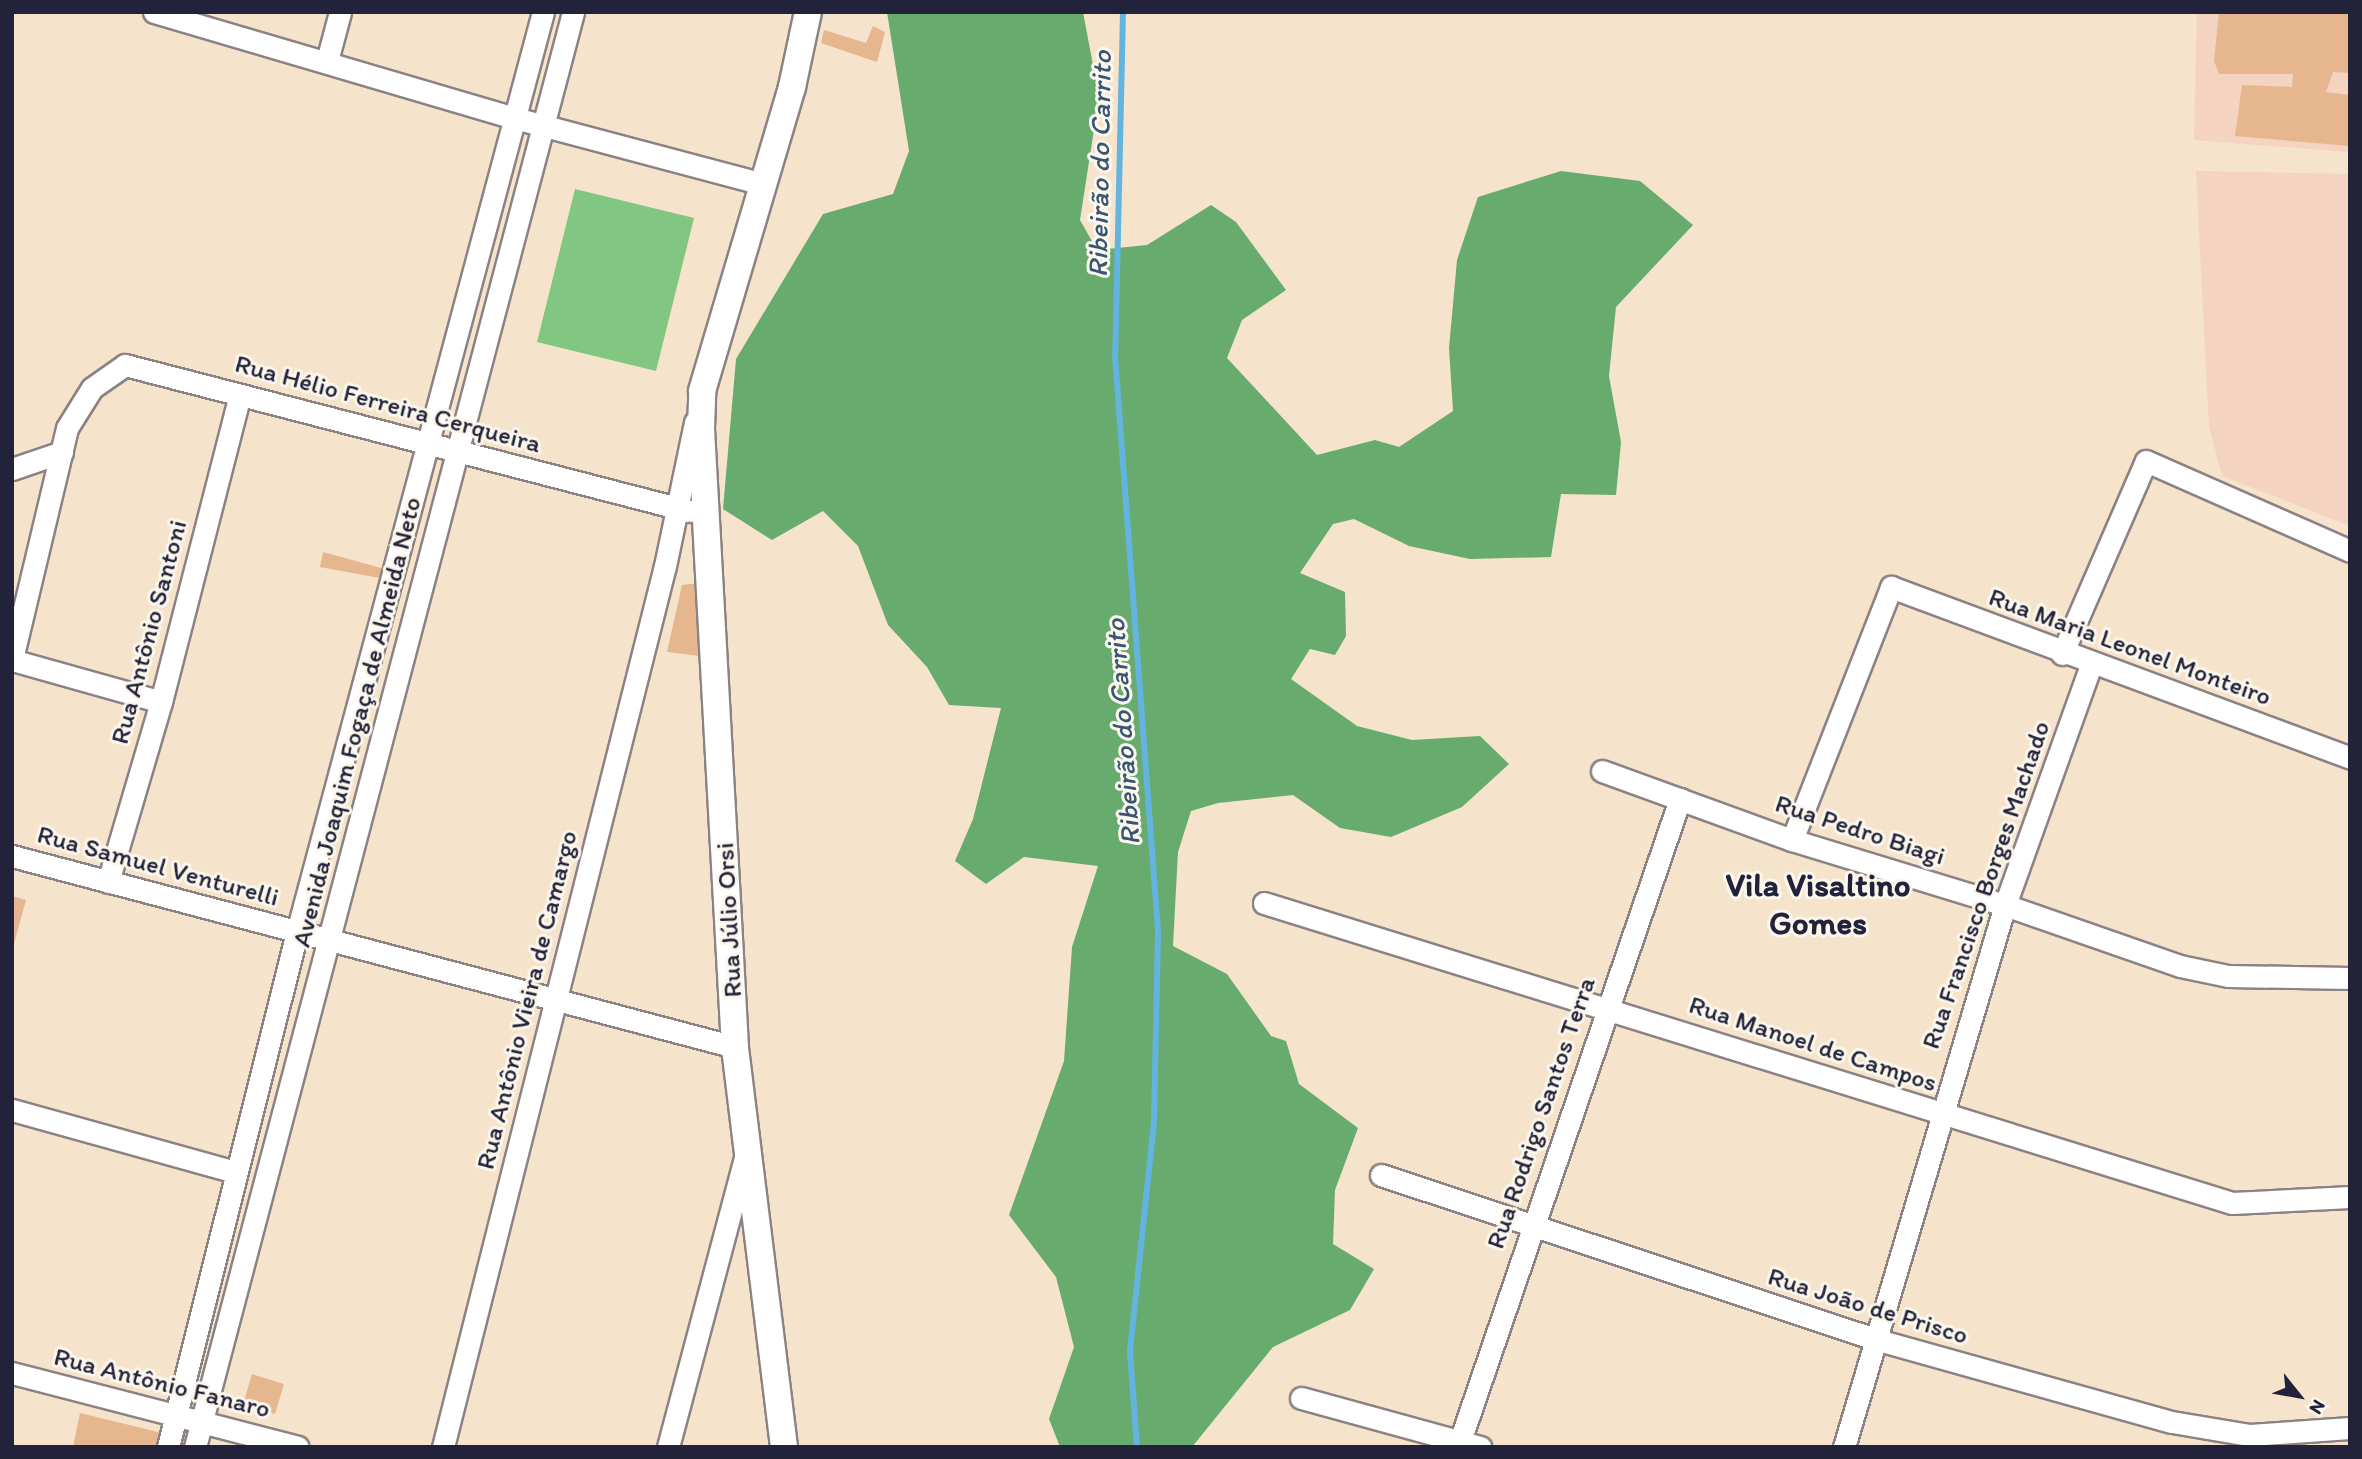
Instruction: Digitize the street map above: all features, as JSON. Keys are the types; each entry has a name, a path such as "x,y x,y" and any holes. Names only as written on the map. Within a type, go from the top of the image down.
{"main road":[{"name":"Rua Júlio Orsi","path":"784,1447 735,1047 702,391 760,183 792,87 808,12"}],"street":[{"path":"154,12 515,118 760,183"},
{"path":"327,61 340,12"},
{"name":"Avenida Joaquim Fogaça de Almeida Neto","path":"168,1447 297,932 430,444 543,12"},
{"name":"Avenida Joaquim Fogaça de Almeida Neto","path":"195,1447 331,939 455,451 573,12"},
{"name":"Rua Hélio Ferreira Cerqueira","path":"62,452 68,428 92,388 125,365 709,516"},
{"name":"Rua Antônio Vieira de Camargo","path":"443,1447 665,566 702,391"},
{"name":"Rua Antônio Santoni","path":"108,882 161,702 240,395"},
{"path":"12,469 62,452"},
{"path":"62,452 12,659 161,702"},
{"path":"2062,654 2146,461 2350,551"},
{"path":"665,566 679,545 710,544"},
{"name":"Rua Maria Leonel Monteiro","path":"1792,840 1891,587 2091,665 2350,758"},
{"name":"Rua Francisco Borges Machado","path":"1844,1447 1878,1340 1940,1114 2005,905 2091,665"},
{"name":"Rua Pedro Biagi","path":"1602,771 1792,840 2005,905 2180,966 2228,976 2350,978"},
{"name":"Rua Rodrigo Santos Terra","path":"1466,1445 1531,1228 1680,799"},
{"name":"Rua Samuel Venturelli","path":"12,856 331,939 556,1002 735,1047"},
{"name":"Rua Manoel de Campos","path":"1264,903 2232,1203 2350,1197"},
{"path":"12,1110 235,1172"},
{"path":"668,1447 748,1144"},
{"name":"Rua João de Prisco","path":"1381,1175 1531,1228 1878,1340 2172,1422 2250,1435 2350,1428"},
{"name":"Rua Antônio Fanaro","path":"12,1373 298,1447"},
{"path":"1301,1398 1466,1445"}],"shaded area":[{"path":"2197,12 2350,12 2350,152 2194,140"},
{"path":"2196,171 2350,174 2350,526 2222,476 2209,427"}],"green space":[{"path":"887,12 1083,12 1099,97 1080,220 1097,250 1147,245 1211,205 1236,222 1286,290 1242,320 1227,358 1317,455 1375,440 1399,447 1453,411 1449,348 1457,260 1478,197 1561,171 1640,181 1693,225 1616,307 1609,376 1621,442 1616,495 1561,494 1551,557 1470,559 1409,546 1354,519 1333,524 1300,573 1345,592 1346,636 1335,655 1310,649 1291,679 1357,726 1412,740 1480,736 1509,764 1462,807 1391,837 1340,828 1293,795 1218,803 1191,811 1178,852 1173,946 1227,974 1271,1036 1286,1041 1299,1084 1358,1128 1335,1190 1333,1244 1374,1269 1350,1310 1273,1347 1192,1447 1060,1447 1049,1419 1074,1347 1056,1277 1009,1215 1064,1061 1072,947 1098,866 1024,857 986,884 955,861 973,819 1001,708 949,705 927,667 888,625 858,546 823,511 772,540 723,509 736,359 823,214 893,194 909,151"},
{"path":"575,189 694,218 656,371 537,342"}],"building":[{"path":"2219,12 2350,12 2350,73 2333,72 2326,92 2350,95 2350,146 2235,136 2242,85 2292,87 2293,74 2219,74 2214,61"},
{"path":"873,26 885,32 877,62 821,43 824,30 866,43"},
{"path":"323,552 392,571 390,580 320,567"},
{"path":"699,583 700,656 667,652 682,585"},
{"path":"12,896 26,900 13,947 12,947"},
{"path":"252,1374 284,1384 275,1414 243,1405"},
{"path":"80,1413 162,1433 157,1447 73,1447"}],"waterway":[{"name":"Ribeirão do Carrito","path":"1123,12 1115,356 1158,931 1154,1122 1130,1352 1137,1447"}],"district":[{"name":"Vila Visaltino Gomes","path":"1818,904"}]}
